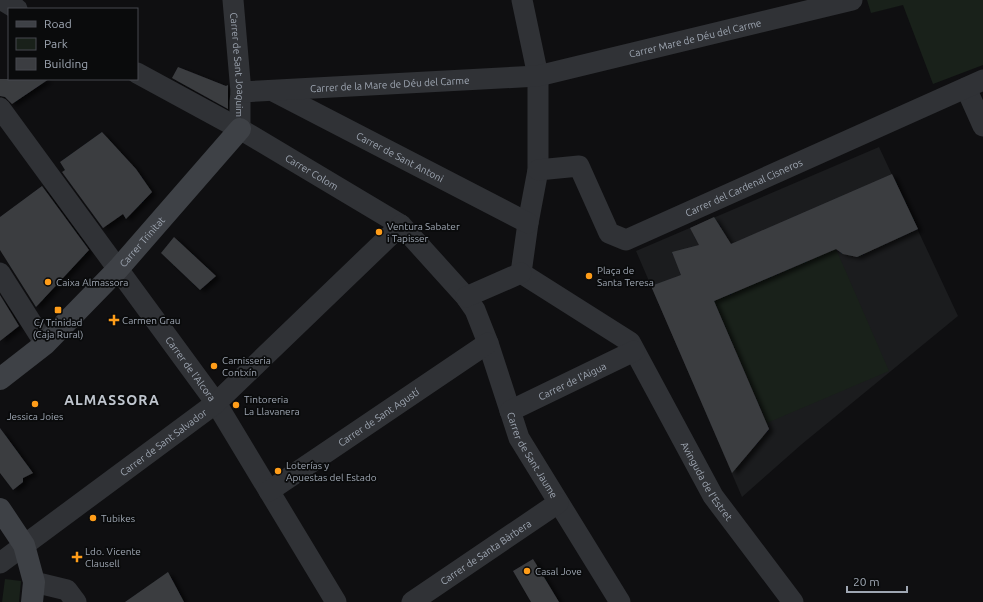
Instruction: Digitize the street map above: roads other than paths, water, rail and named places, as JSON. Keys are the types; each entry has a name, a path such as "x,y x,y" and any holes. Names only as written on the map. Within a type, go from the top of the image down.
{"street":[{"name":"Carrer de Sant Joaquim","path":"232,0 241,92 240,129"},
{"path":"520,273 538,170 538,76 522,0"},
{"name":"Carrer Mare de Déu del Carme","path":"538,76 852,0"},
{"name":"Carrer Colom","path":"138,74 240,129 401,225 466,297"},
{"name":"Carrer de la Mare de Déu del Carme","path":"241,92 538,76"},
{"path":"974,84 983,126"},
{"name":"Carrer del Cardenal Cisneros","path":"538,170 579,166 609,233 626,240 974,84"},
{"name":"Carrer de Sant Antoni","path":"272,91 528,223"},
{"name":"Carrer de l'Alcora","path":"0,108 216,403 336,602"},
{"name":"Carrer Trinitat","path":"0,380 45,344 118,269 240,129"},
{"name":"Carrer de Sant Salvador","path":"0,563 216,403 401,225"},
{"path":"0,273 45,344"},
{"path":"466,297 520,273"},
{"path":"520,273 630,342 634,350"},
{"name":"Carrer de Sant Jaume","path":"466,297 475,310 488,343 519,438 620,602"},
{"name":"Carrer de Sant Agustí","path":"269,490 488,343"},
{"name":"Carrer de l'Aigua","path":"510,411 634,350"},
{"name":"Avinguda de l'Estret","path":"634,350 713,496 793,602"},
{"name":"Carrer de Santa Bàrbera","path":"412,602 558,502"},
{"path":"0,508 24,545 33,592 67,590 76,602"}],"place":[{"name":"Ventura Sabater i Tapisser","path":"379,232"},
{"name":"Plaça de Santa Teresa","path":"589,276"},
{"name":"Caixa Almassora","path":"48,282"},
{"name":"C/ Trinidad (Caja Rural)","path":"58,310"},
{"name":"Carmen Grau","path":"114,320"},
{"name":"Carnisseria Contxín","path":"214,366"},
{"name":"Jessica Joies","path":"35,404"},
{"name":"Tintoreria La Llavanera","path":"236,405"},
{"name":"Loterías y Apuestas del Estado","path":"278,471"},
{"name":"Tubikes","path":"93,518"},
{"name":"Ldo. Vicente Clausell","path":"77,557"},
{"name":"Casal Jove","path":"527,571"}],"district":[{"name":"ALMASSORA","path":"112,400"}]}
